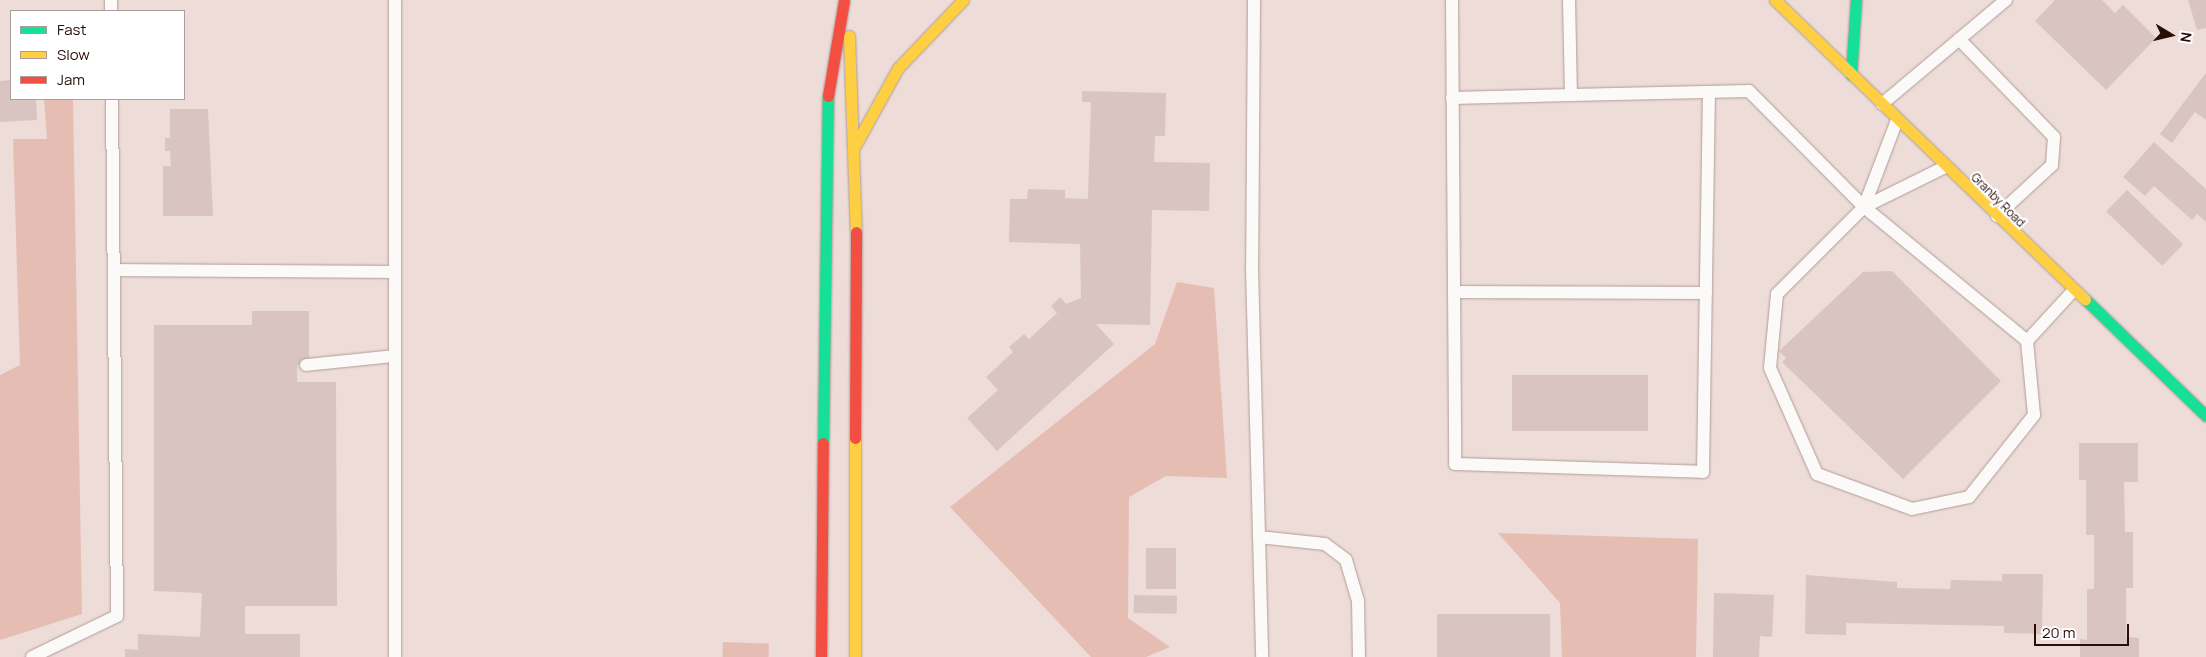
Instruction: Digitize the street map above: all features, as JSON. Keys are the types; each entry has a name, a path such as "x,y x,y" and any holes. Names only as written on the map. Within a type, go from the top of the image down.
{"main road":[{"path":"845,0 856,144 855,657"},
{"path":"821,657 825,115 845,0"},
{"path":"856,144 898,68 963,0"},
{"name":"Granby Road","path":"1775,0 1996,217 2206,416"},
{"path":"1851,75 1856,0"}],"lane":[{"path":"395,0 395,657"},
{"path":"1254,0 1252,268 1262,657"},
{"path":"1452,0 1455,464 1703,472 1709,92"},
{"path":"1569,0 1571,95"},
{"path":"1882,104 2006,0"},
{"path":"1959,40 2054,137 2052,165 1996,217"},
{"path":"1452,98 1749,91 1864,207 2027,341 2034,415 1969,497 1912,509 1817,474 1770,368 1777,294 1864,207 1945,167"},
{"path":"32,657 117,616 112,100"},
{"path":"1864,207 1897,120"},
{"path":"114,270 396,272"},
{"path":"2027,341 2073,291"},
{"path":"1454,292 1706,292"},
{"path":"306,365 396,356"},
{"path":"1259,537 1325,544 1346,560 1358,602 1359,657"}],"shaded area":[{"path":"44,100 73,100 82,614 0,640 0,375 20,365 13,139 47,139"},
{"path":"1177,282 1214,288 1227,478 1166,476 1129,497 1128,618 1170,647 1146,657 1091,657 950,507 1155,344"},
{"path":"1498,533 1698,539 1696,657 1562,657 1560,603"},
{"path":"723,642 769,644 769,657 722,657"}],"building":[{"path":"2055,0 2102,0 2115,13 2123,5 2156,38 2106,90 2035,21"},
{"path":"2188,0 2206,0 2206,28 2197,30"},
{"path":"2206,73 2206,120 2195,112 2172,143 2160,134"},
{"path":"10,80 10,100 36,100 37,120 0,122 0,81"},
{"path":"1082,91 1166,93 1165,136 1155,136 1154,162 1210,163 1209,211 1152,210 1150,325 1096,324 1114,344 997,451 967,418 998,390 986,377 1013,352 1009,347 1024,334 1029,339 1057,313 1051,306 1060,297 1066,304 1081,298 1080,244 1009,242 1010,199 1027,199 1028,189 1065,190 1065,198 1088,199 1091,102 1082,102"},
{"path":"170,109 208,109 213,216 163,216 163,166 171,166 170,151 165,151 165,138 170,138"},
{"path":"2154,142 2206,189 2206,222 2197,214 2192,220 2154,186 2145,196 2123,177"},
{"path":"2127,190 2183,244 2162,266 2106,212"},
{"path":"1892,271 2001,381 1903,479 1782,362 1786,358 1779,351 1863,272"},
{"path":"252,311 309,311 309,358 297,366 297,382 336,382 337,606 245,606 245,634 300,634 300,657 125,657 125,649 138,650 138,634 200,637 202,593 154,591 154,325 252,325"},
{"path":"1512,375 1648,375 1648,431 1512,431"},
{"path":"2079,443 2138,443 2138,482 2124,482 2125,532 2133,532 2133,588 2126,588 2126,637 2139,638 2139,657 2080,657 2080,639 2087,640 2087,589 2094,589 2094,535 2086,535 2086,480 2079,480"},
{"path":"1146,548 1176,548 1176,589 1146,589"},
{"path":"2002,574 2043,574 2042,634 2004,633 2004,626 1846,623 1846,635 1805,634 1806,575 1897,582 1897,588 1950,589 1951,580 2002,581"},
{"path":"1714,593 1774,595 1772,637 1760,636 1759,657 1713,657"},
{"path":"1134,595 1177,596 1177,614 1134,613"},
{"path":"1437,614 1550,614 1550,657 1437,657"}],"traffic: fast":[{"path":"1851,75 1856,0"},
{"path":"823,443 828,96"},
{"path":"2085,299 2206,416"}],"traffic: slow":[{"path":"856,144 898,68 963,0"},
{"path":"1775,0 2085,299"},
{"path":"849,36 856,232"},
{"path":"855,438 855,657"}],"traffic: jam":[{"path":"828,96 844,0"},
{"path":"855,438 856,232"},
{"path":"821,657 823,443"}]}
